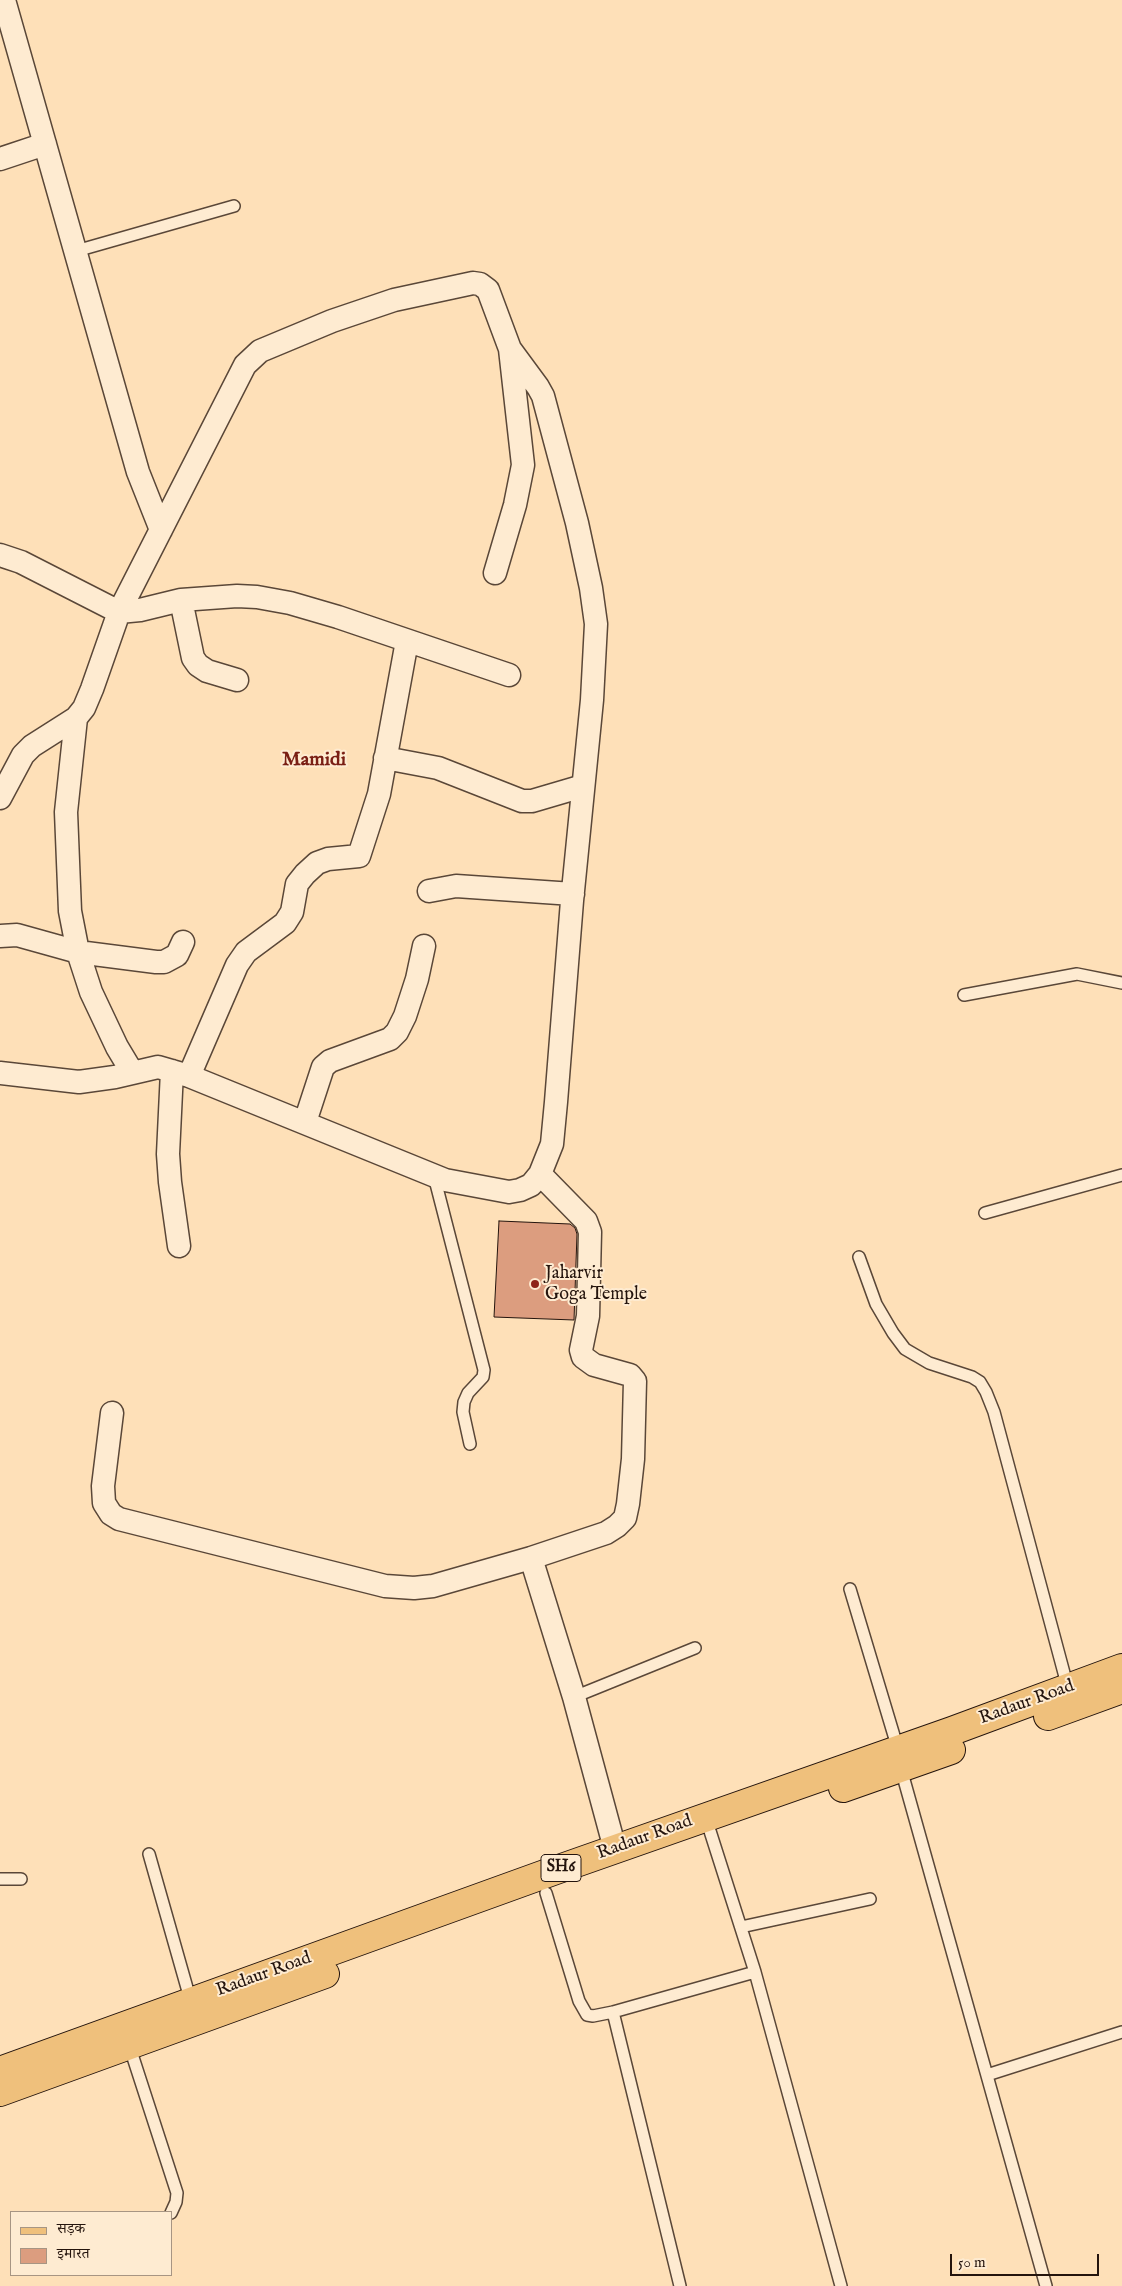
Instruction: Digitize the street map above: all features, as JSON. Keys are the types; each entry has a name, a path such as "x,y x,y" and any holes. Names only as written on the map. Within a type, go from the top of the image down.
{"main road":[{"name":"Radaur Road","path":"0,2092 546,1893 900,1759 1068,1688 1122,1668"},
{"name":"Radaur Road","path":"0,2071 615,1849 1122,1689"}],"street":[{"path":"4,0 138,472 161,530"},
{"path":"0,159 45,144"},
{"path":"132,1072 117,1047 91,992 78,952 70,911 66,812 76,718 92,689 119,612 246,366 260,351 394,300 473,283 480,284 488,290 492,296 510,349 523,465 515,505 495,573"},
{"path":"0,1073 79,1082 115,1078 132,1072 158,1067 181,1073 434,1176 509,1192 531,1185 540,1174 552,1144 573,894 592,700 596,624 591,588 577,523 543,396 538,386 510,349"},
{"path":"0,555 21,562 119,612 140,610 181,600 237,596 258,597 290,603 338,617 509,675"},
{"path":"181,600 193,658 198,665 207,671 237,680"},
{"path":"179,1246 168,1154 181,1073 237,965 246,952 285,923 292,912 297,884 305,874 317,863 328,859 359,856 378,794 407,641"},
{"path":"0,798 23,755 32,746 76,718"},
{"path":"385,758 438,768 522,801 532,801 583,786"},
{"path":"429,891 456,886 573,894"},
{"path":"0,936 17,936 78,952 164,962 177,955 183,942"},
{"path":"305,1122 319,1073 323,1067 330,1061 390,1039 397,1032 405,1016 417,979 424,946"},
{"path":"112,1413 103,1486 107,1509 119,1519 385,1586 414,1588 433,1586 530,1558 606,1533 625,1518 633,1459 635,1381 630,1375 622,1371 594,1365 583,1357 581,1350 588,1316 590,1232 586,1221 540,1174"},
{"path":"530,1558 574,1697 615,1849"}],"lane":[{"path":"76,251 234,206"},
{"path":"964,995 1076,974 1122,983"},
{"path":"985,1213 1122,1175"},
{"path":"434,1176 484,1370 483,1377 468,1393 464,1402 463,1412 470,1444"},
{"path":"859,1257 876,1304 893,1334 905,1349 929,1363 972,1377 980,1382 986,1392 994,1412 1068,1688"},
{"path":"850,1589 900,1759 1046,2286"},
{"path":"574,1697 695,1648"},
{"path":"710,1831 755,1972 841,2286"},
{"path":"149,1854 191,2002"},
{"path":"0,1879 21,1879"},
{"path":"546,1893 579,2001 584,2012 593,2016 755,1972"},
{"path":"741,1928 870,1899"},
{"path":"613,2012 680,2286"},
{"path":"987,2075 1122,2032"},
{"path":"129,2045 175,2187 176,2202 172,2211"}],"building":[{"path":"499,1221 570,1224 575,1228 577,1234 574,1320 494,1317"}],"place":[{"name":"Jaharvir Goga Temple","path":"535,1284"}],"district":[{"name":"Mamidi","path":"314,761"}]}
